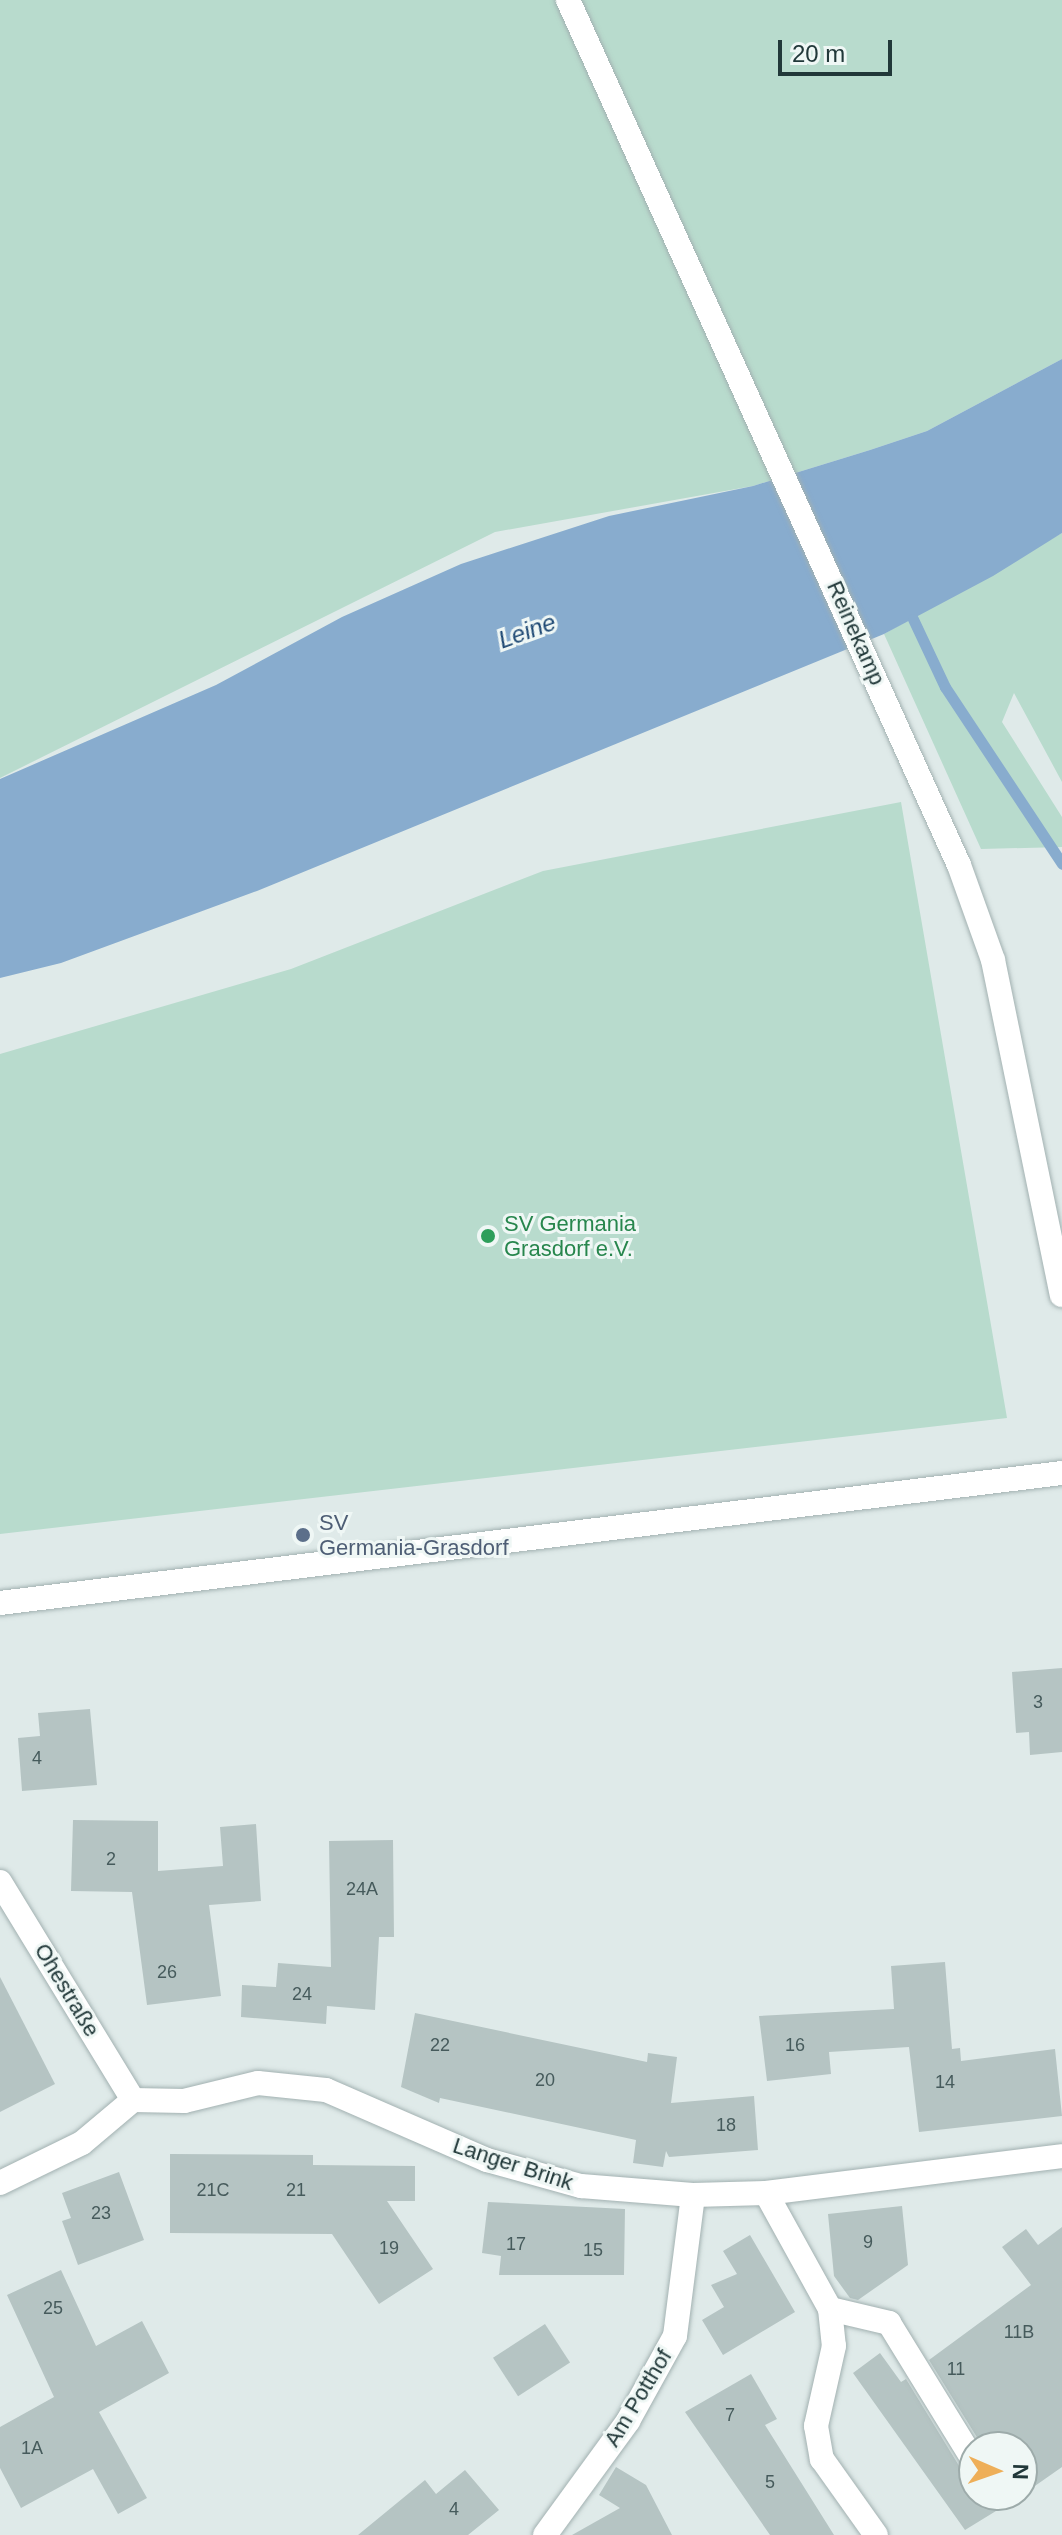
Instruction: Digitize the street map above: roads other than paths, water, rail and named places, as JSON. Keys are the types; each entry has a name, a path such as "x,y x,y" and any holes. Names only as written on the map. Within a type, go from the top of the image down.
{"street":[{"name":"Reinekamp","path":"568,0 905,742 993,960 1062,1295"},
{"path":"0,1603 1062,1473"},
{"name":"Ohestraße","path":"0,1882 133,2100"},
{"name":"Langer Brink","path":"133,2100 184,2101 258,2083 326,2090 487,2160 581,2186 693,2195 766,2193 1062,2156"},
{"path":"0,2183 82,2143 133,2100"},
{"path":"766,2193 830,2309 834,2346 816,2426 822,2459 876,2535"},
{"name":"Am Potthof","path":"545,2535 628,2421 675,2336 693,2195"},
{"path":"830,2309 889,2323 958,2435"}],"water":[{"name":"Leine","path":"1062,359 1062,533 993,576 884,634 257,891 61,963 0,978 0,779 216,685 342,617 461,564 609,516 753,486 927,431"}],"waterway":[{"path":"913,619 945,687 1062,864"}],"place":[{"name":"SV Germania Grasdorf e.V.","path":"488,1236"},
{"name":"SV Germania-Grasdorf","path":"303,1535"}]}
